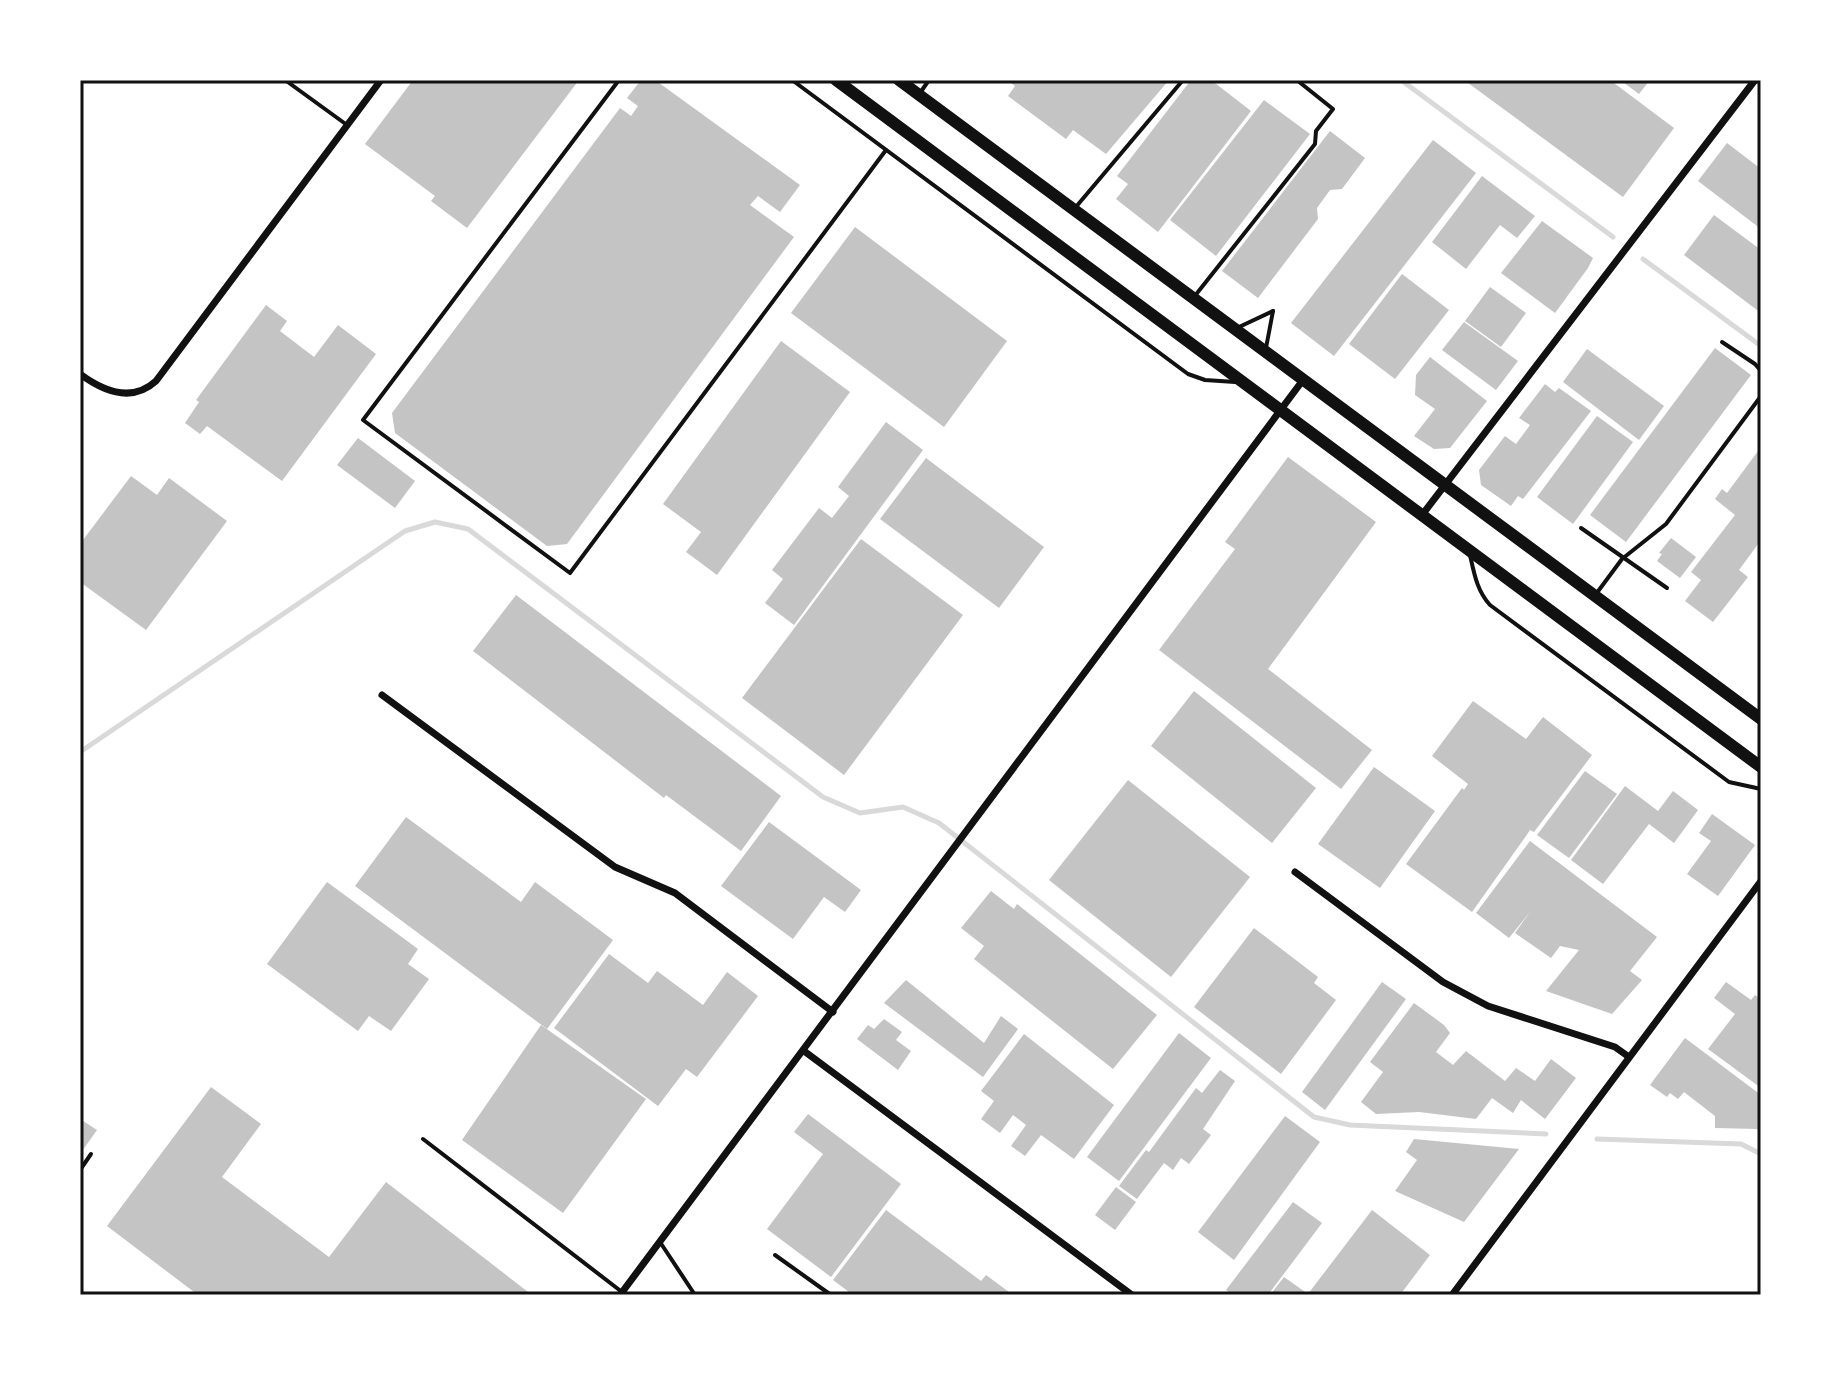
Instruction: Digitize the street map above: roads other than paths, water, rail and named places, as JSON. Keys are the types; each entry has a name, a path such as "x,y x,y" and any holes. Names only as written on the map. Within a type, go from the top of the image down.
{"main road":[{"path":"836,80 1761,767"},
{"path":"899,80 1761,719"}],"street":[{"path":"80,374 98,386 118,393 140,392 156,381 381,80"},
{"path":"1422,515 1755,80"},
{"path":"621,1294 1303,380"},
{"path":"382,695 615,867 675,893 833,1012"},
{"path":"1295,872 1443,982 1488,1006 1615,1047 1629,1057"},
{"path":"1452,1295 1761,881"},
{"path":"804,1051 1132,1295"}],"lane":[{"path":"285,80 347,125"},
{"path":"619,80 363,420 570,573 886,150"},
{"path":"792,80 1188,374 1205,380 1242,382"},
{"path":"918,95 929,80"},
{"path":"1074,210 1183,80"},
{"path":"1193,298 1315,144 1316,131 1333,109 1298,81"},
{"path":"1234,329 1273,311 1265,352"},
{"path":"1722,342 1761,371"},
{"path":"1595,596 1622,559 1666,524 1761,396"},
{"path":"1581,528 1667,588"},
{"path":"1469,550 1475,580 1490,605 1729,782 1761,789"},
{"path":"423,1139 621,1294"},
{"path":"80,1170 91,1154"},
{"path":"660,1242 695,1295"},
{"path":"775,1255 831,1295"}],"waterway":[{"path":"1401,80 1613,237"},
{"path":"1643,259 1761,346"},
{"path":"80,752 405,531 435,522 468,529 823,797 860,813 903,807 939,823 1314,1117 1350,1125 1546,1134"},
{"path":"1597,1139 1741,1144 1761,1154"}]}
